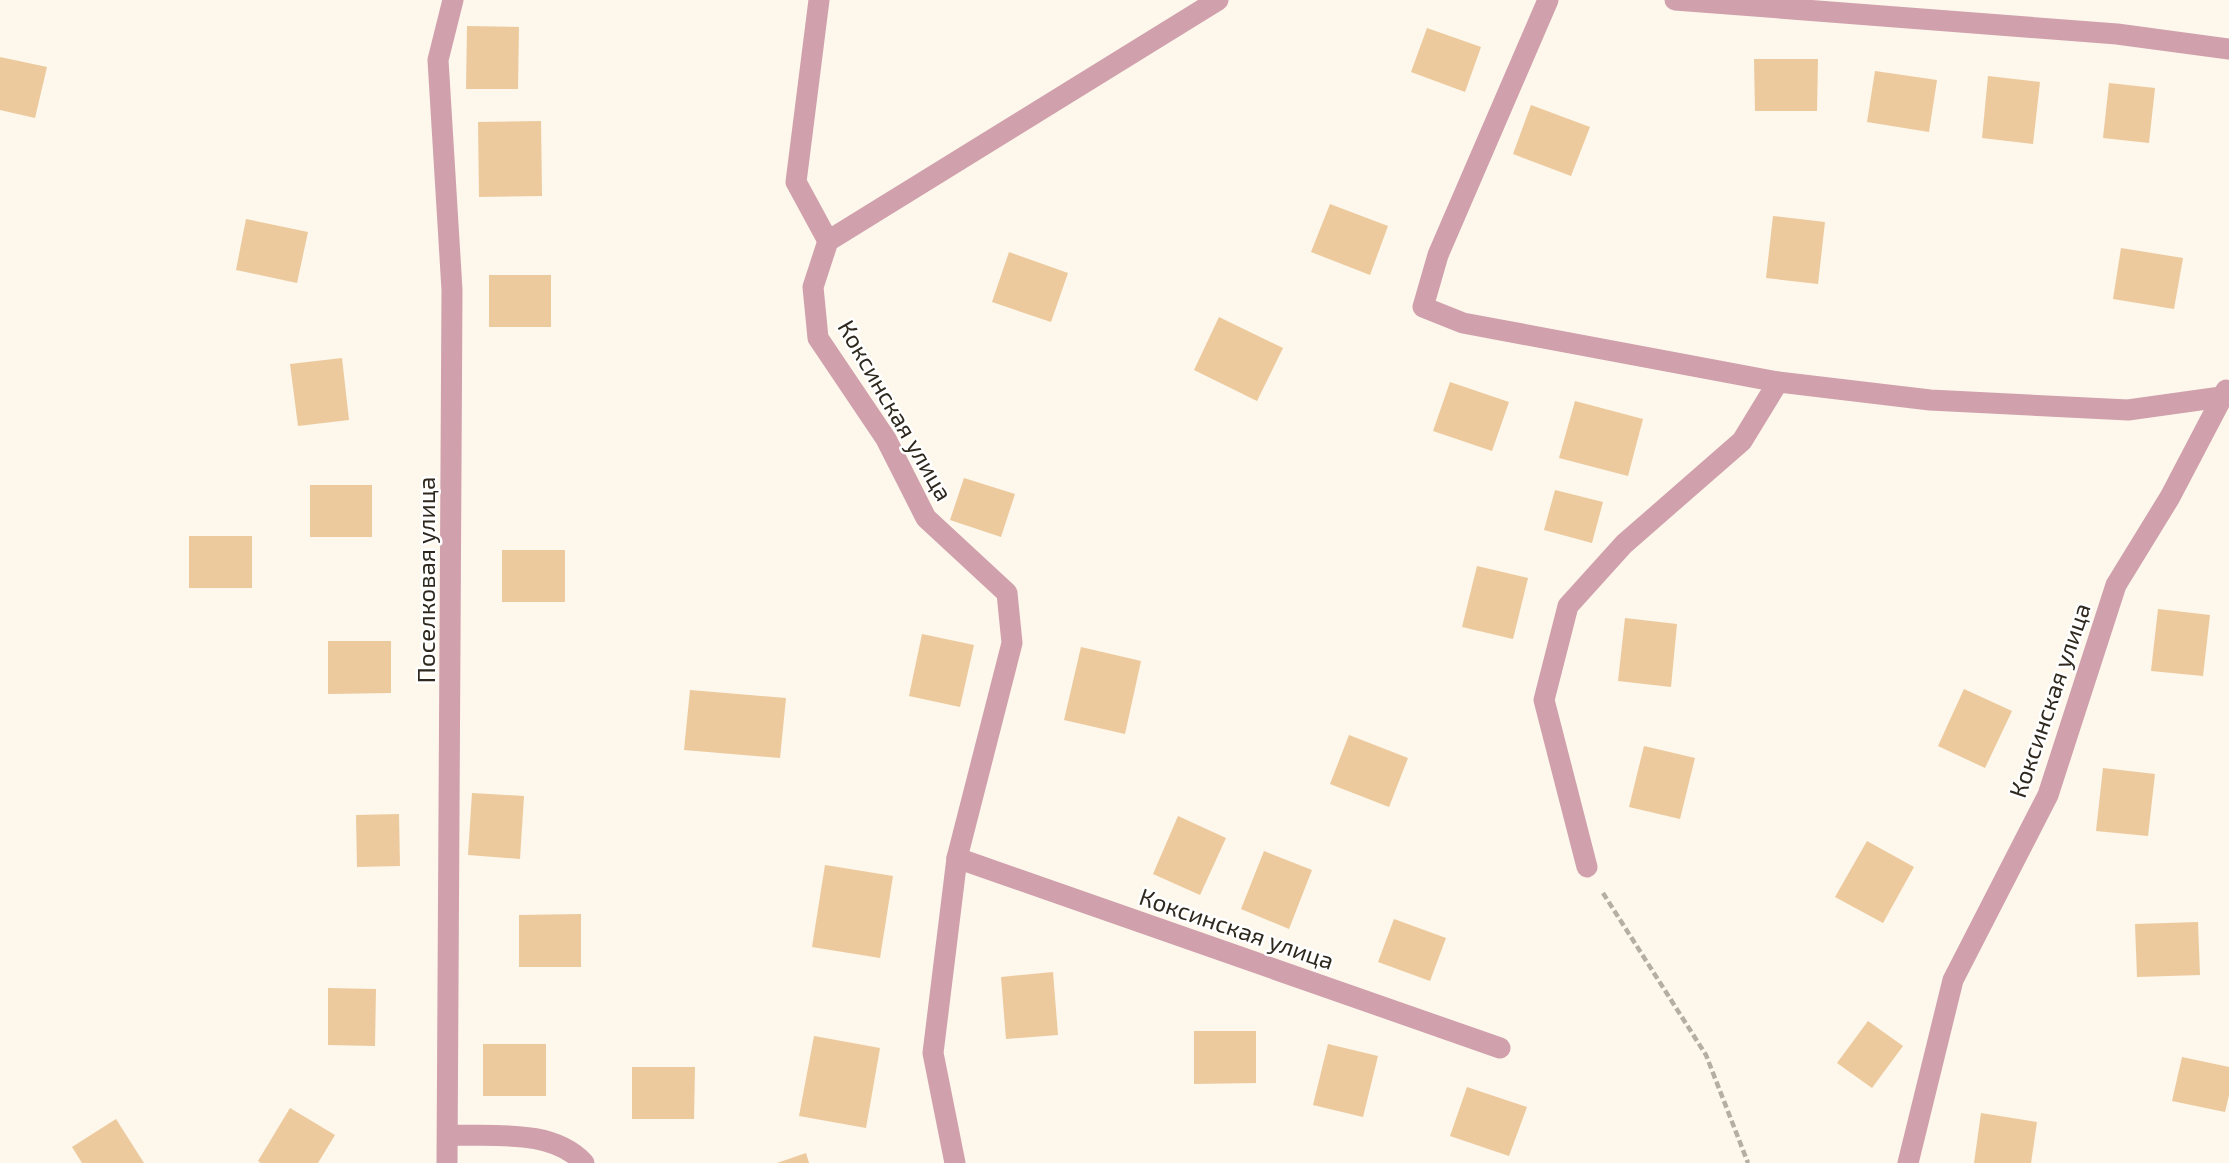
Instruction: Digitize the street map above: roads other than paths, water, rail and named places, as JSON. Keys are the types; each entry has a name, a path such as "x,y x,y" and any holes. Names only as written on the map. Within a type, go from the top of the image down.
{"street":[{"name":"Поселковая улица","path":"447,1163 452,290 438,60 453,0"},
{"path":"819,0 796,181 828,241 1218,0"},
{"path":"1548,0 1438,255 1423,307 1463,323 1778,382 1930,400 2127,410 2225,391"},
{"path":"1675,0 2117,34 2229,49"},
{"name":"Коксинская улица","path":"828,241 813,287 818,338 886,439 926,517 1007,593 1012,643 957,858 933,1053 954,1163"},
{"path":"1587,867 1544,700 1568,606 1624,544 1742,441 1778,382"},
{"name":"Коксинская улица","path":"1908,1163 1953,980 2048,794 2116,585 2170,498 2225,391"},
{"name":"Коксинская улица","path":"957,858 1500,1048"},
{"path":"449,1135 538,1138 575,1152 584,1163"}]}
